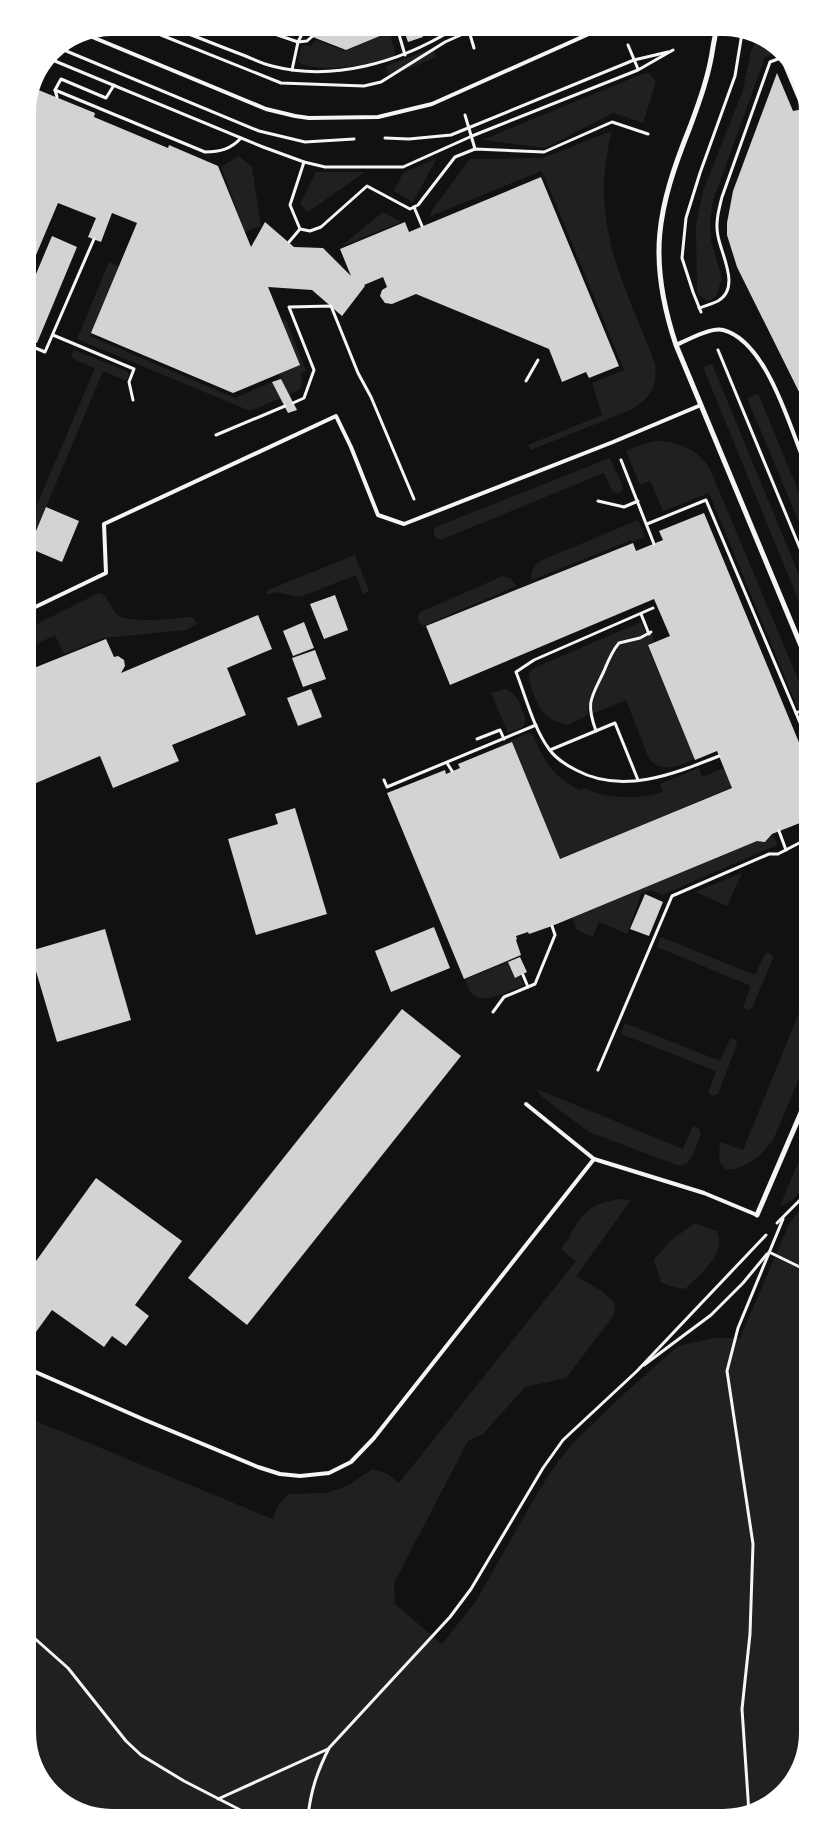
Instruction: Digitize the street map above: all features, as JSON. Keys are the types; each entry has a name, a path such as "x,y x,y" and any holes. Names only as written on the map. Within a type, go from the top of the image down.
{"street":[{"path":"715,36 711,65 702,95 674,165 666,193 659,231 659,279 666,317 676,345 799,641"},
{"path":"757,1215 799,1117"}],"lane":[{"path":"96,38 266,109 309,118 378,117 432,104 584,36"},
{"path":"676,345 709,331 722,329 748,344 771,379 799,449"},
{"path":"36,607 106,572 104,524 336,416 351,447 378,515 404,524 613,442 701,405"},
{"path":"526,1104 594,1159 704,1193 757,1215"},
{"path":"36,1372 258,1467 280,1474 300,1476 329,1473 351,1462 374,1438 594,1159"}],"path":[{"path":"164,36 281,83 364,86 382,82 445,42 459,36"},
{"path":"194,36 271,66 311,72 346,69 377,63 405,54 442,36"},
{"path":"281,36 298,42 307,42 313,36"},
{"path":"292,70 301,36"},
{"path":"400,36 405,54"},
{"path":"471,36 474,48"},
{"path":"741,39 735,76 686,218 682,258 709,331 799,546"},
{"path":"628,45 638,70"},
{"path":"67,51 259,131"},
{"path":"700,308 719,300 727,290 728,270 717,233 722,197 770,62 776,59"},
{"path":"791,78 795,90"},
{"path":"56,97 55,90 61,79 106,98 114,85"},
{"path":"55,90 205,152 222,151 234,145 241,138"},
{"path":"465,115 475,148"},
{"path":"300,229 310,231 321,227 367,186 410,209 418,205 455,157 475,148 544,152 612,122 648,134"},
{"path":"300,229 290,205 304,162"},
{"path":"414,207 422,226"},
{"path":"289,242 300,229"},
{"path":"36,348 45,352 94,239"},
{"path":"293,403 304,398 314,370 314,364 289,307 331,306 358,374 371,396 415,502"},
{"path":"53,335 134,369 129,382 133,400"},
{"path":"526,381 538,360"},
{"path":"216,435 285,406"},
{"path":"619,455 654,544"},
{"path":"647,524 706,500 799,721"},
{"path":"598,501 624,507 638,501"},
{"path":"653,608 534,660 516,672 536,725 550,750 559,760 588,776 609,780 638,780 667,775 719,756"},
{"path":"596,730 590,714 594,689 619,643 640,638 650,633 640,614"},
{"path":"550,750 615,722 638,780"},
{"path":"384,780 387,787 536,725"},
{"path":"477,739 500,730 504,739"},
{"path":"446,763 452,771"},
{"path":"779,831 786,850"},
{"path":"598,1070 672,896 769,854 778,854 799,843"},
{"path":"669,902 675,904"},
{"path":"493,1012 504,997 535,984 554,940 555,935 552,926"},
{"path":"522,975 528,987"},
{"path":"774,1228 799,1201"},
{"path":"748,1805 742,1710 750,1634 753,1544 727,1371 738,1328 785,1216"},
{"path":"309,1809 311,1790 318,1769 329,1748 450,1617 472,1589 542,1468 563,1440 637,1371 768,1234"},
{"path":"769,1252 799,1267"},
{"path":"637,1371 711,1315 743,1283 769,1252"},
{"path":"36,1640 68,1668 126,1741 141,1755 170,1774 238,1809"},
{"path":"218,1799 329,1748"}],"shaded area":[{"path":"380,36 390,36 395,55 387,59 361,65 330,68 305,65 298,61 302,45 311,46 316,40 345,51"},
{"path":"755,43 772,55 765,57 713,201 710,221 711,241 722,278 716,297 707,301 697,293 696,224 703,191 743,90 751,51"},
{"path":"433,48 436,57 408,69 388,74 386,66"},
{"path":"649,73 656,82 643,123 613,113 545,148 482,140 642,74"},
{"path":"612,131 606,164 604,195 607,223 612,251 621,278 655,363 654,384 645,400 633,409 531,450 528,445 602,415 592,383 624,370 546,180 541,171 431,216 430,213 470,159 543,158"},
{"path":"239,156 252,167 261,226 245,232 221,167"},
{"path":"437,158 413,202 394,191 403,173"},
{"path":"316,172 365,172 308,212 300,204"},
{"path":"383,212 401,222 340,247"},
{"path":"109,262 119,266 90,336 235,398 272,382 281,398 250,411 77,339"},
{"path":"286,320 306,371 300,374 302,380 300,389 289,395 279,374 300,365 282,321"},
{"path":"74,350 127,371 129,375 127,381 103,371 36,531 36,507 95,368 73,359 71,355"},
{"path":"712,364 799,575 799,602 703,367"},
{"path":"758,393 799,493 799,522 747,398"},
{"path":"664,441 680,445 694,452 710,469 799,682 799,708 709,493 663,511 650,481 640,485 626,451 643,444"},
{"path":"610,458 622,484 620,493 613,492 604,473 443,539 438,539 434,536 434,529 438,526"},
{"path":"638,520 645,537 632,542 631,540 532,580 533,569 540,561"},
{"path":"355,555 369,591 363,594 356,575 300,597 274,592 267,595 266,592 268,590"},
{"path":"503,576 510,578 517,586 423,626 418,621 420,612"},
{"path":"99,593 105,597 119,616 125,618 154,620 189,617 194,618 197,624 186,630 103,638 64,654 55,635 36,644 36,624"},
{"path":"641,622 646,634 620,642 594,686 588,715 568,725 548,717 543,712 536,700 530,682 529,674 534,668"},
{"path":"652,634 654,641 647,645 695,759 671,767 654,764 649,759 626,700 592,714 594,694 619,645 636,641"},
{"path":"505,689 510,691 516,698 526,720 523,727 508,733 491,693"},
{"path":"528,733 532,734 541,753 556,774 582,791 583,788 593,792 623,797 653,795 663,792 660,784 699,768 702,777 724,768 732,787 556,861 508,742"},
{"path":"773,834 777,845 662,895 650,890 641,894 627,934 599,922 593,937 577,930 572,918 757,840 766,842"},
{"path":"742,873 727,906 695,892"},
{"path":"661,937 755,975 764,956 770,953 773,958 752,1008 747,1010 743,1007 751,986 657,947"},
{"path":"508,962 515,978 520,976 524,985 490,998 477,997 472,994 466,979"},
{"path":"799,1013 799,1079 774,1138 765,1150 739,1168 725,1169 719,1161 720,1142 743,1150"},
{"path":"625,1023 720,1061 729,1041 732,1038 736,1040 737,1044 718,1094 713,1096 708,1093 716,1071 621,1034"},
{"path":"537,1089 683,1149 693,1126 699,1129 701,1134 690,1160 682,1165 677,1165 589,1132 541,1096"},
{"path":"799,1161 799,1192 790,1202 780,1206"},
{"path":"612,1200 631,1200 576,1276 600,1290 615,1303 614,1315 566,1378 525,1387 483,1434 468,1441 394,1583 395,1604 442,1644 476,1601 541,1487 559,1460 575,1441 678,1346 714,1338 740,1338 789,1224 799,1211 799,1732 795,1757 783,1779 761,1799 747,1805 722,1809 108,1809 88,1805 66,1793 52,1779 44,1766 40,1757 36,1732 36,1421 272,1519 279,1504 288,1494 327,1493 349,1485 372,1469 386,1473 399,1483 576,1261 561,1249 579,1220 596,1205"},
{"path":"695,1223 717,1231 719,1239 715,1256 685,1289 661,1282 654,1260 670,1241"}],"building":[{"path":"310,36 380,36 346,50"},
{"path":"406,36 423,36 423,37 408,42"},
{"path":"777,73 793,111 799,110 799,112 799,392 737,267 727,235 727,223 733,191"},
{"path":"40,91 95,113 94,117 168,148 169,145 218,166 251,247 265,222 294,247 323,248 351,276 340,249 405,222 409,232 541,177 619,366 589,378 586,372 562,382 549,349 416,294 392,304 385,303 380,296 382,290 387,287 383,277 364,285 342,316 312,290 268,287 300,365 233,393 91,333 137,223 112,213 101,242 88,237 96,218 58,203 36,255 36,108"},
{"path":"52,236 77,247 37,343 36,343 36,274"},
{"path":"281,379 297,410 288,413 272,382"},
{"path":"46,507 79,521 62,562 36,551 36,531"},
{"path":"704,513 799,743 799,823 772,834 765,842 757,841 552,926 529,934 528,932 516,936 521,955 464,979 387,793 445,770 446,774 460,768 458,764 512,742 560,859 732,788 717,751 695,760 648,645 670,636 654,599 450,685 426,626 633,543 636,551 663,540 659,531"},
{"path":"335,595 348,630 324,639 310,604"},
{"path":"258,615 272,649 227,668 246,715 172,745 179,761 113,788 100,756 36,783 36,667 106,639 114,657 118,656 124,660 125,666 121,673"},
{"path":"304,622 314,648 293,656 283,631"},
{"path":"315,650 326,679 303,687 292,658"},
{"path":"311,689 322,717 298,726 287,698"},
{"path":"295,808 327,914 256,935 228,839 278,824 275,814"},
{"path":"645,894 663,902 649,936 630,929"},
{"path":"434,927 450,968 391,992 375,951"},
{"path":"105,929 131,1020 57,1042 36,971 36,949"},
{"path":"520,957 527,972 515,978 508,962"},
{"path":"402,1009 461,1056 247,1325 188,1278"},
{"path":"96,1178 182,1241 135,1305 149,1316 126,1346 112,1336 104,1347 52,1310 36,1332 36,1261"}]}
